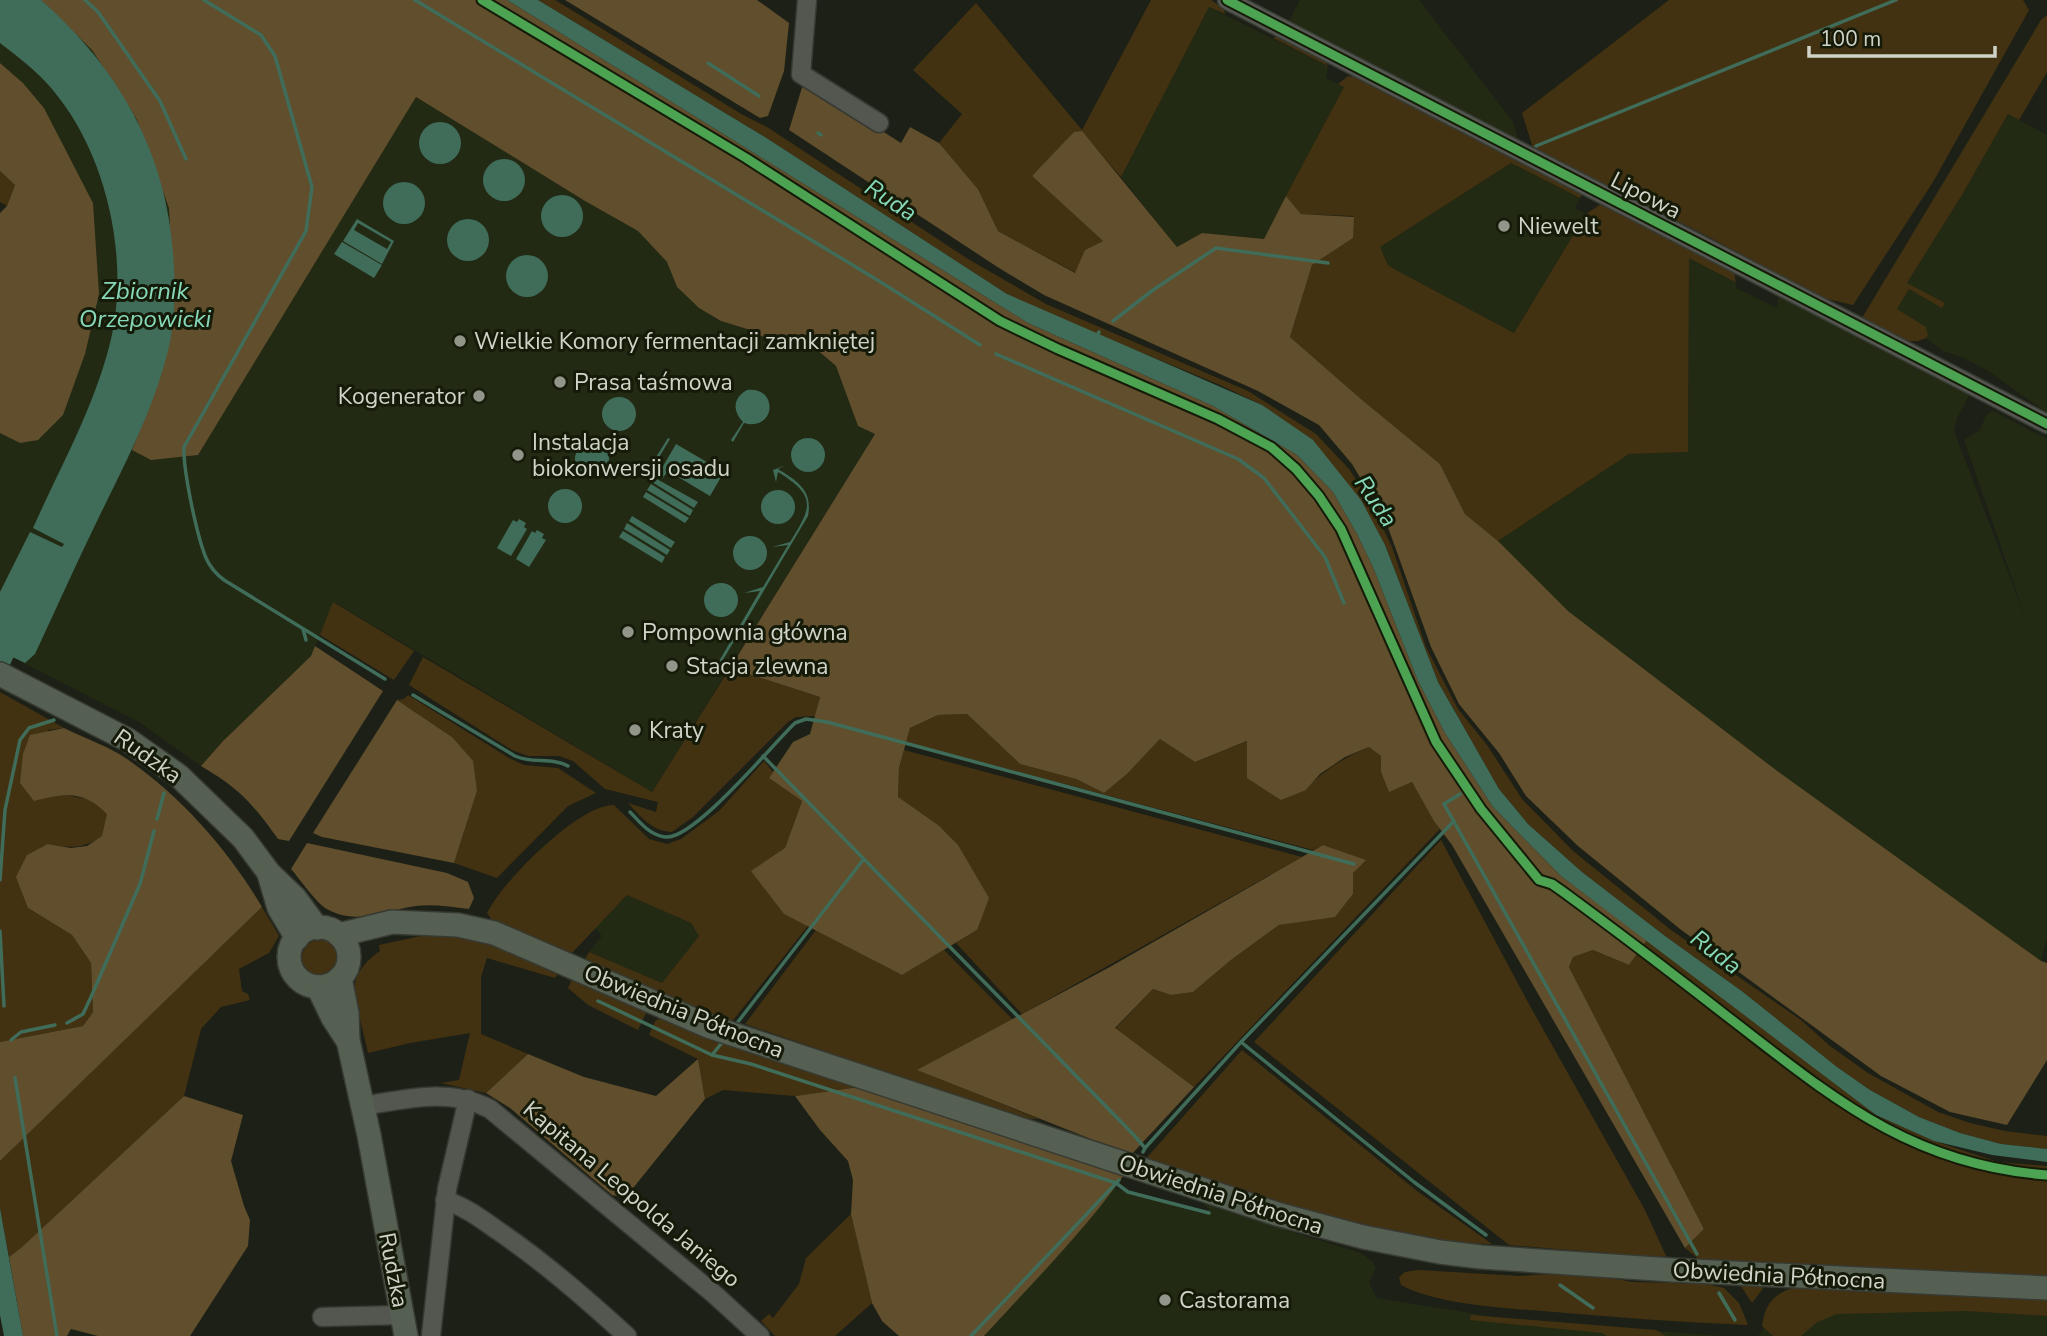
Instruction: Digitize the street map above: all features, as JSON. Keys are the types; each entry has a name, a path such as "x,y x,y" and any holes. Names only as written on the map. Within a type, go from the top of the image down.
{"main road":[{"name":"Rudzka","path":"8,678 106,727 152,755 179,776 243,838 269,873 279,908 307,933"},
{"name":"Obwiednia Północna","path":"344,944 369,943 432,924 458,925 494,933 708,1026 1255,1207 1363,1237 1440,1252 1493,1257 1672,1270 2047,1287"},
{"path":"328,929 344,944 347,967 341,978 330,985 318,987 301,981 293,971 289,957 307,933 328,929"},
{"name":"Rudzka","path":"341,978 348,1040 363,1105 404,1325"},
{"name":"Rudzka","path":"318,987 333,1018 348,1040"}],"street":[{"path":"807,0 801,74 879,123"},
{"name":"Lipowa","path":"1227,0 2047,424"},
{"name":"Kapitana Leopolda Janiego","path":"363,1105 435,1096 468,1099 491,1109 714,1294 760,1336"},
{"path":"432,1336 445,1200 468,1099"},
{"path":"445,1200 461,1206 566,1280 627,1336"},
{"path":"323,1317 404,1325"}],"shaded area":[{"path":"0,0 109,0 197,111 197,454 416,97 638,231 667,262 677,287 699,308 721,321 747,329 774,342 801,337 836,366 858,426 875,434 652,792 334,602 311,656 223,741 201,766 139,722 0,651 0,433 20,442 93,203 44,108 23,83 0,63"},
{"path":"41,0 507,0 1028,323 1213,406 1297,455 1333,492 1357,534 1373,567 1418,681 1445,733 1493,807 1561,876 1647,940 1629,965 1593,950 1573,957 1569,967 1704,1229 1685,1248 1452,845 1434,821 1412,782 1389,792 1381,772 1381,756 1369,747 1345,757 1320,774 1306,790 1281,800 1247,778 1247,741 1195,762 1160,739 1127,774 1104,793 1076,779 1020,764 967,714 938,715 910,728 899,768 898,797 938,825 958,845 989,898 977,930 902,975 784,914 751,871 785,848 802,801 769,778 793,742 810,734 820,697 730,668 875,434 858,426 836,366 802,337 774,342 747,329 721,321 699,308 677,287 667,262 638,231 416,97 198,455 151,460 132,450 161,374 171,334 174,307 169,208 137,120 123,97 92,50"},
{"path":"538,0 555,0 767,127 968,259 1046,304 1248,391 1316,434 1349,469 1371,503 1392,547 1426,647 1458,709 1487,745 1522,799 1573,851 1671,930 1801,1020 1830,1046 1868,1073 1938,1112 2005,1131 2047,1136 2047,1149 2001,1144 1960,1133 1919,1117 1870,1090 1582,872 1528,824 1499,789 1438,682 1385,545 1287,424 1262,405 1220,385 1060,319 1007,294 768,139"},
{"path":"565,0 757,0 789,23 784,71 768,116 760,118"},
{"path":"1151,0 1211,0 1224,9 1225,14 1209,7 1121,177 1081,131 1032,176 1103,241 1085,250 1076,273 998,231 978,189 939,143 962,114 913,70 976,3 1082,130"},
{"path":"1300,0 1419,0 1513,122 1518,139 1289,21"},
{"path":"1669,0 2023,0 2029,10 1933,182 1853,305 1819,297 1711,238 1533,148 1522,113"},
{"path":"1209,7 1328,66 1326,78 1344,87 1264,239 1202,233 1177,247 1121,177"},
{"path":"2047,15 2047,72 2019,120 2008,114 1907,283 1945,303 1942,308 1909,289 1897,309 1926,327 1928,336 1912,341 1895,336 1862,318 2041,20"},
{"path":"1278,36 1322,57 1328,66 1273,38"},
{"path":"0,63 23,83 44,108 93,203 99,294 85,354 63,415 38,440 20,443 0,433 0,213 7,206 15,185 0,171"},
{"path":"1348,76 1363,79 1582,194 1580,198 1511,163 1380,247 1388,265 1394,269 1514,333 1586,214 1604,202 1734,269 1736,287 1735,282 1689,258 1688,452 1629,454 1498,541 1465,514 1440,464 1290,337 1312,265 1353,238 1353,216 1301,214 1286,196 1344,87 1338,84"},
{"path":"804,81 901,143 910,127 939,143 978,189 998,231 1075,273 1085,250 1103,241 1032,176 1074,132 1082,131 1177,247 1202,233 1264,239 1286,196 1301,214 1354,217 1353,238 1312,265 1290,337 1440,464 1465,514 1498,541 1568,611 1776,770 2047,963 2047,1060 2007,1125 1950,1112 1881,1076 1680,929 1578,846 1526,796 1499,753 1459,704 1431,647 1385,519 1352,464 1319,425 1258,391 1044,295 789,130"},
{"path":"2008,114 2047,135 2047,413 1990,372 1962,357 1943,351 1925,338 1928,336 1897,309 1909,289 1942,307 1945,303 1907,283"},
{"path":"1511,163 1580,198 1575,208 1586,214 1514,333 1394,269 1388,265 1380,247"},
{"path":"0,171 15,185 7,206 0,202"},
{"path":"1689,257 1735,282 1736,288 1777,308 1779,291 1971,392 1957,418 1954,431 2027,622 1964,440 1980,430 1986,415 1993,411 2047,439 2047,936 2041,962 1776,770 1568,611 1498,541 1629,454 1688,452"},
{"path":"333,602 414,651 394,680 320,635"},
{"path":"315,646 383,691 289,841 278,839 244,798 201,766 223,741 311,656"},
{"path":"423,657 652,792 730,668 820,697 815,716 796,717 788,722 693,817 672,832 653,826 628,803 656,812 658,802 605,789 573,761 559,756 528,756 512,750 409,685"},
{"path":"0,692 64,728 48,730 60,794 93,800 108,814 102,837 95,841 76,846 48,844 28,908 72,935 91,963 93,1012 83,1026 0,1042"},
{"path":"408,695 509,758 524,765 558,768 596,793 568,806 497,878 454,863 477,791 452,737 397,700"},
{"path":"397,700 452,737 473,761 477,791 454,863 313,833"},
{"path":"967,714 1020,764 1076,779 1104,793 1127,774 1160,739 1195,762 1248,741 1306,790 1335,765 1369,747 1381,756 1381,772 1389,791 1412,782 1440,829 1194,1087 1115,1029 1153,989 1171,995 1193,992 1279,925 1335,916 1353,894 1353,873 1365,860 1323,845 1313,850 906,742 910,728 938,715"},
{"path":"64,728 120,754 185,807 235,865 262,907 0,1161 0,1042 83,1026 93,1012 91,963 72,935 28,908 16,877 27,855 48,844 71,848 87,846 102,836 107,814 98,806 82,797 64,795 34,801 20,783 23,754 30,735"},
{"path":"904,750 1302,857 1022,1014 956,943 977,930 898,797 899,768"},
{"path":"764,761 773,772 769,778 802,801 785,848 784,914 808,926 730,1024 660,998 585,959 589,952 662,983 699,936 691,923 627,895 571,954 495,924 487,913 495,899 525,865 562,831 582,817 599,808 614,805 649,839 667,844 681,839 719,811"},
{"path":"1441,840 1530,1006 1645,1210 1667,1258 1509,1245 1254,1042"},
{"path":"307,843 447,873 468,882 474,898 469,909 423,905 360,917 338,914 318,902 291,869"},
{"path":"1323,845 1366,860 1353,873 1353,894 1335,917 1279,925 1193,992 1171,995 1153,989 1115,1028 1194,1087 1131,1155 917,1070 1108,968"},
{"path":"627,895 691,923 699,936 662,983 589,952 602,936 595,928"},
{"path":"262,907 279,936 269,953 239,969 242,991 248,994 250,1000 221,1007 201,1029 184,1096 9,1257 0,1208 0,1161"},
{"path":"816,930 902,975 944,950 1012,1019 918,1070 1039,1119 1019,1118 745,1024"},
{"path":"430,934 494,941 561,970 555,978 487,958 481,977 481,1034 528,1054 486,1093 441,1083 459,1080 470,1033 368,1053 355,993 360,971 380,951 379,945"},
{"path":"320,940 333,945 338,958 333,971 320,976 307,971 302,958 307,945"},
{"path":"1647,940 1876,1115 1934,1141 1998,1162 2047,1166 2047,1277 1701,1261 1685,1248 1704,1229 1569,967 1573,957 1593,950 1629,965"},
{"path":"573,977 647,1011 638,1030 588,1005 568,988"},
{"path":"661,1018 859,1087 795,1096 723,1090 705,1099 698,1059 649,1035 655,1021"},
{"path":"1242,1050 1417,1191 1492,1244 1443,1243 1306,1213 1143,1162"},
{"path":"528,1054 584,1077 656,1096 698,1059 705,1099 625,1198 612,1195 510,1108 486,1093"},
{"path":"859,1087 1126,1172 1076,1236 984,1336 899,1336 882,1321 872,1303 851,1214 853,1180 848,1161 820,1130 795,1096"},
{"path":"184,1096 243,1115 231,1161 250,1220 248,1246 190,1336 98,1336 71,1329 67,1336 23,1336 9,1257"},
{"path":"1114,1188 1203,1214 1209,1209 1204,1205 1208,1197 1292,1232 1361,1253 1373,1262 1376,1268 1369,1283 1377,1298 1513,1320 1722,1336 984,1336"},
{"path":"851,1214 872,1303 835,1336 775,1336 761,1321 769,1314 773,1318 799,1284 806,1258"},
{"path":"1418,1270 1520,1276 1564,1273 1597,1275 1632,1282 1706,1284 1724,1288 1739,1303 1748,1325 1594,1315 1451,1301 1401,1285 1399,1277 1405,1272"},
{"path":"1739,1283 1767,1283 1752,1303"},
{"path":"1794,1288 2047,1296 2047,1316 1966,1311 1837,1314 1817,1322 1801,1336 1773,1336 1762,1326 1765,1312 1775,1297"},
{"path":"1784,1299 2047,1316 2047,1336 1758,1336"},
{"path":"1471,1315 1656,1330 1666,1336 1607,1336 1602,1333 1470,1320"}],"water":[{"name":"Zbiornik Orzepowicki","path":"0,0 41,0 70,27 118,87 152,154 163,190 174,268 172,333 157,388 129,455 35,654 25,663 0,651 0,592 30,532 62,547 64,544 33,528 84,419 108,351 115,318 116,249 101,179 72,116 34,70 0,43"},
{"path":"507,0 538,0 768,139 1007,294 1262,405 1313,440 1361,500 1385,545 1438,682 1499,789 1528,824 1582,872 1870,1090 1919,1117 1960,1133 2001,1144 2047,1149 2047,1162 1992,1155 1934,1141 1876,1115 1561,876 1493,807 1445,733 1418,681 1373,567 1357,534 1333,492 1297,455 1213,406 1028,323"},
{"path":"440,122 455,128 461,143 455,158 440,164 425,158 419,143 425,128"},
{"path":"504,159 519,165 525,180 519,195 504,201 489,195 483,180 489,165"},
{"path":"404,182 419,188 425,203 419,218 404,224 389,218 383,203 389,188"},
{"path":"562,195 577,201 583,216 577,231 562,237 547,231 541,216 547,201"},
{"path":"357,219 394,241 382,264 343,241","holes":["358,223 391,242 387,249 354,230"]},
{"path":"468,219 483,225 489,240 483,255 468,261 453,255 447,240 453,225"},
{"path":"342,242 382,265 374,278 334,254"},
{"path":"527,255 542,261 548,276 542,291 527,297 512,291 506,276 512,261"},
{"path":"747,390 765,395 770,408 762,421 755,424 744,423 733,442 731,440 743,422 737,413 737,401"},
{"path":"619,397 631,402 636,414 631,426 619,431 607,426 602,414 607,402"},
{"path":"668,438 670,439 655,464 662,468 676,444 724,472 710,496 668,471 662,479 648,470"},
{"path":"808,438 820,443 825,455 820,467 808,472 796,467 791,455 796,443"},
{"path":"592,442 604,447 609,459 604,471 592,476 580,471 575,459 580,447"},
{"path":"786,465 778,469 797,482 806,493 809,507 808,516 717,670 715,668 760,591 744,593 763,587 788,545 772,547 790,542 803,520 807,503 805,495 791,480 778,472 776,482 773,470"},
{"path":"655,478 698,502 694,508 652,482"},
{"path":"651,484 693,510 690,516 647,490"},
{"path":"565,489 577,494 582,506 577,518 565,523 553,518 548,506 553,494"},
{"path":"778,490 790,495 795,507 790,519 778,524 766,519 761,507 766,495"},
{"path":"646,492 689,518 685,523 643,497"},
{"path":"632,516 675,542 671,548 629,521"},
{"path":"519,519 526,523 524,527 527,529 511,556 497,548 513,520 517,522"},
{"path":"627,523 670,550 667,555 624,529"},
{"path":"537,530 544,534 542,538 546,540 529,567 516,559 532,531 535,533"},
{"path":"623,531 665,557 662,563 619,537"},
{"path":"750,536 762,541 767,553 762,565 750,570 738,565 733,553 738,541"},
{"path":"721,583 733,588 738,600 733,612 721,617 709,612 704,600 709,588"},
{"path":"0,1208 23,1336 4,1336 0,1315"}],"waterway":[{"path":"85,0 98,12 160,101 186,159"},
{"path":"204,0 261,35 275,56 312,187 306,231 184,447 188,487 202,548 214,570 224,580 385,679"},
{"path":"415,0 980,345"},
{"path":"1536,146 1896,0"},
{"path":"708,63 759,96"},
{"path":"1113,321 1153,290 1216,248 1328,263"},
{"path":"996,354 1238,459 1264,478 1325,557 1344,603"},
{"path":"0,659 16,624"},
{"path":"303,629 306,640"},
{"path":"413,695 515,756 568,766"},
{"path":"630,812 654,834 665,837 678,834 712,809 795,723 806,719 827,722 1354,864"},
{"path":"0,880 5,810 20,740 29,728 54,720"},
{"path":"763,756 1133,1134 1145,1148 1143,1152"},
{"path":"157,819 164,793"},
{"path":"1460,794 1444,804 1697,1254"},
{"path":"1145,1148 1241,1042 1454,821"},
{"path":"67,1023 83,1014 91,997 140,884 154,831"},
{"path":"734,1027 863,860"},
{"path":"0,931 4,1006"},
{"path":"598,1001 712,1055 751,1064 1116,1183 1128,1192 1209,1213"},
{"path":"11,1040 21,1032 55,1025"},
{"path":"712,1055 725,1039"},
{"path":"1241,1042 1414,1182 1486,1235"},
{"path":"15,1078 57,1336"},
{"path":"971,1336 1119,1180"},
{"path":"1560,1285 1593,1308"},
{"path":"1719,1293 1735,1320"}],"cycle path":[{"path":"482,0 746,158 1000,321 1218,419 1271,447 1296,469 1319,496 1341,529 1436,742 1481,809 1539,880 1562,891 1802,1074 1875,1122 1913,1142 1954,1157 1998,1169 2047,1175"},
{"path":"1227,0 2047,424"}],"place":[{"name":"Niewelt","path":"1504,226"},
{"name":"Wielkie Komory fermentacji zamkniętej","path":"460,341"},
{"name":"Prasa taśmowa","path":"560,382"},
{"name":"Kogenerator","path":"479,396"},
{"name":"Instalacja biokonwersji osadu","path":"518,455"},
{"name":"Pompownia główna","path":"628,632"},
{"name":"Stacja zlewna","path":"672,666"},
{"name":"Kraty","path":"635,730"},
{"name":"Castorama","path":"1165,1300"}],"water label":[{"name":"Ruda","path":"891,200"},
{"name":"Ruda","path":"1376,501"},
{"name":"Ruda","path":"1716,952"}]}
